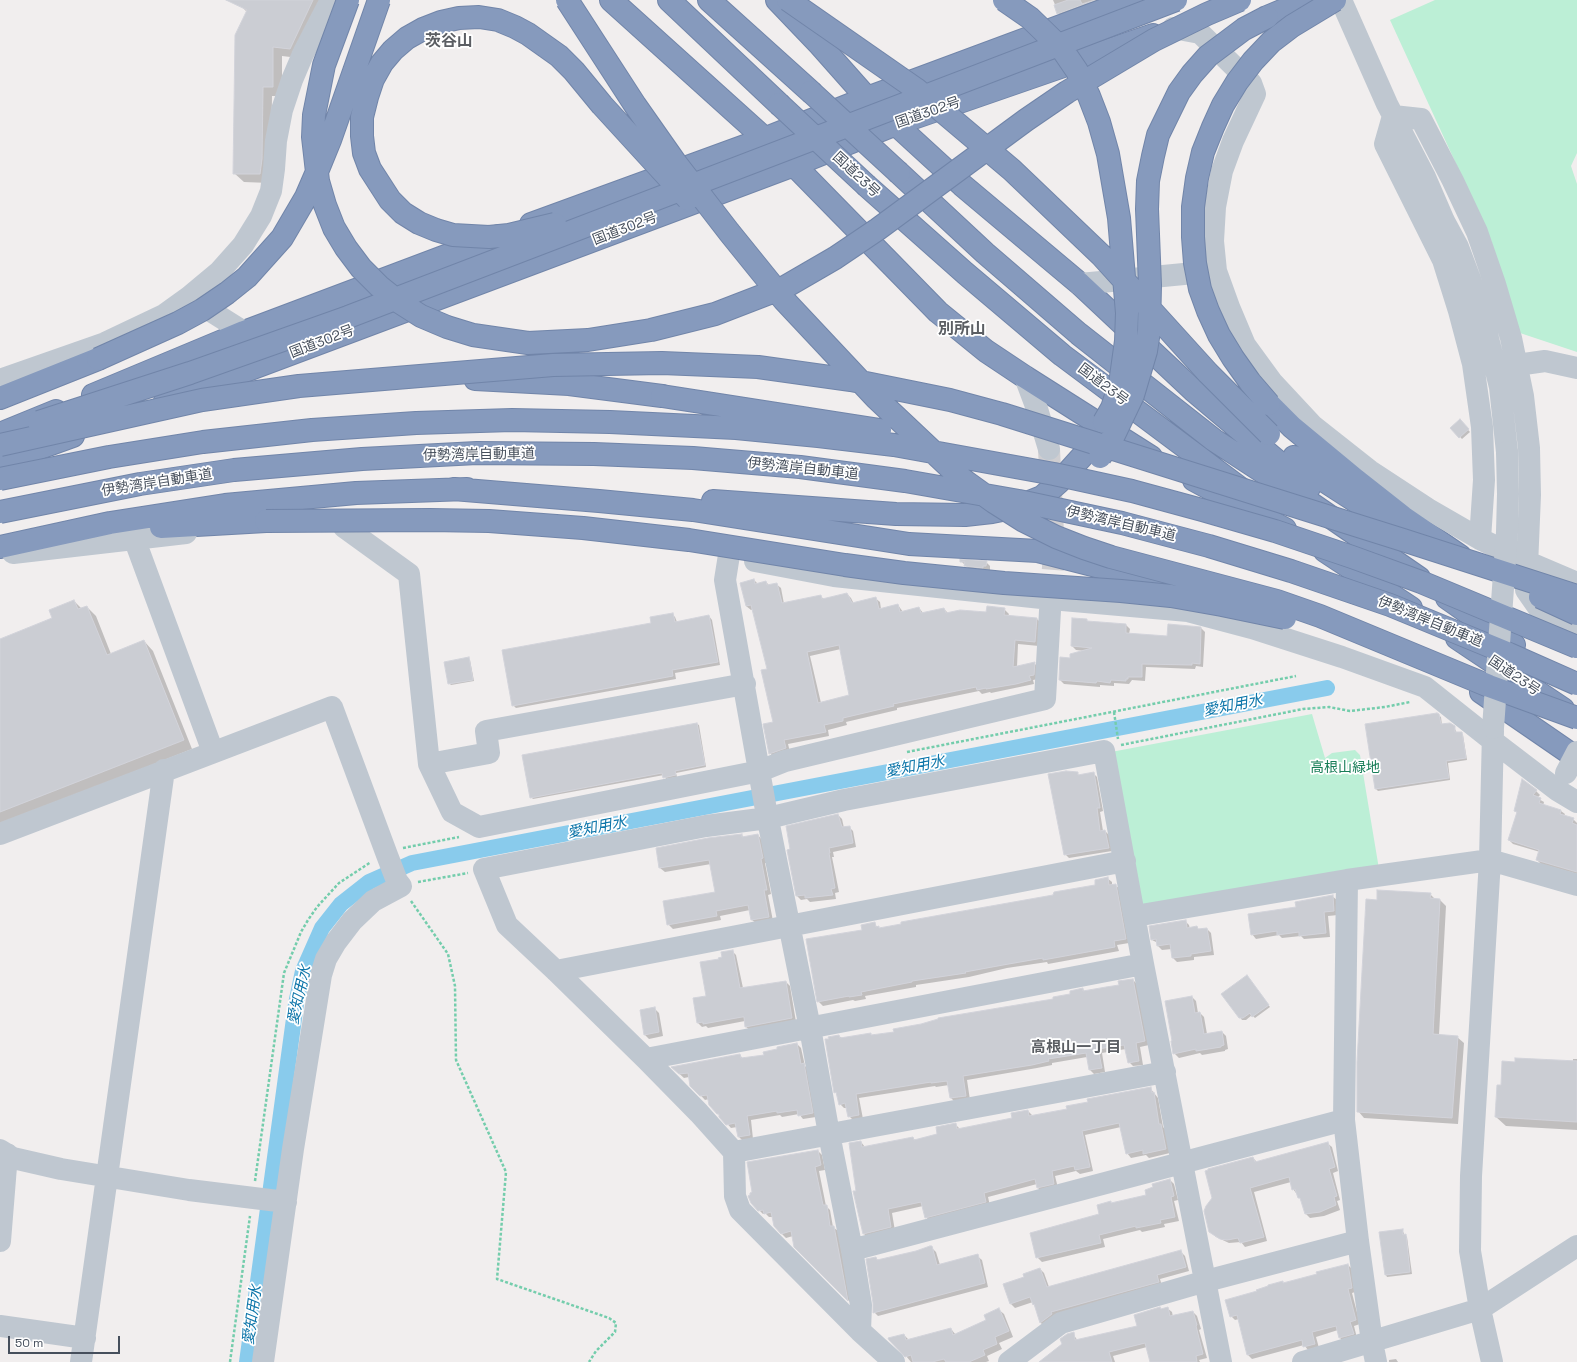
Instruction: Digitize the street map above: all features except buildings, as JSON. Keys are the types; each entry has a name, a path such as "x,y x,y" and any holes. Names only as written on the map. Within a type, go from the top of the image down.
{"highway":[{"path":"348,0 324,65 314,115 313,138 318,181 324,205 334,228 346,248 361,268 379,286 399,302 422,316 447,327 473,335 528,343 588,340 652,330 715,314 785,287 835,258 872,234 1026,120 1067,92 1154,40 1207,14 1240,0"},
{"path":"0,398 98,359 178,323 202,310 227,293 247,277 266,258 282,238 306,197 330,140 379,0"},
{"path":"567,0 630,99 671,156 729,232 784,300"},
{"path":"611,0 794,165 938,312 986,351 1143,452 1317,546"},
{"name":"国道23号","path":"669,0 867,186 964,273 1062,355 1317,546 1577,719"},
{"name":"国道23号","path":"709,0 985,253 1079,334 1214,440 1306,500 1577,688"},
{"path":"778,0 867,98 974,196 1080,284 1193,390 1398,564"},
{"path":"788,0 916,89 1012,170 1101,255 1239,405 1300,462 1326,482 1357,502 1489,576 1577,614"},
{"path":"0,547 110,523 225,505 356,493 453,489 555,491 896,514 965,515 1017,507 1062,488 1080,476 1093,454 1101,429 1112,408 1120,384 1126,341 1125,278 1114,185 1099,122 1077,71 1048,34 1030,18 1004,0"},
{"path":"0,434 244,332 764,139 867,98 1131,0"},
{"path":"0,434 81,410 267,347 1176,0"},
{"name":"国道302号","path":"0,468 26,453 794,165 896,124 1254,0"},
{"path":"1093,454 1113,437 1133,395 1146,351 1149,331 1150,304 1146,209 1148,181 1158,135 1168,113 1179,92 1192,74 1208,56 1226,41 1244,29 1267,17 1308,0"},
{"path":"1335,0 1292,26 1271,42 1253,61 1237,82 1223,105 1203,152 1193,206 1195,263 1200,288 1208,311 1219,335 1250,382 1269,404 1303,437 1403,517 1489,576"},
{"path":"730,170 676,184 668,186 653,190 557,223 509,235 489,237 453,235 419,223 403,213 390,200 370,169 364,153 362,116 366,97 373,79 386,59 407,38 423,29 441,22 459,18 479,17 498,20 514,26 544,44 559,56 574,71 602,105 669,178 674,184 679,190 870,393 962,479 994,502 1024,521 1056,537 1084,548 1111,558 1276,601 1320,616 1489,686 1577,719"},
{"path":"0,445 202,400 292,387 553,365 655,363 758,366 851,380 950,400 1002,414 1577,596"},
{"path":"360,381 464,379 526,381 569,384 662,396 866,427 994,450 1031,458 1078,472 1132,491"},
{"path":"0,479 109,457 203,442 312,430 416,423 512,420 610,422 736,428 818,436 894,445 971,458 1132,491 1202,510 1267,529 1352,557 1428,585 1577,647"},
{"name":"伊勢湾岸自動車道","path":"0,512 140,484 234,470 362,458 477,453 594,454 693,458 800,468 905,482 1019,501 1122,523 1209,546 1291,571 1390,605 1577,684"},
{"path":"453,489 693,510 908,544 1038,550 1132,575 1254,599 1309,602 1372,627 1417,651 1512,712 1567,774"},
{"path":"0,547 119,531 266,521 489,521 583,528 689,540 845,566 904,573 1004,583 1171,596 1308,623 1413,654"}],"street":[{"path":"0,380 105,343 164,315 189,298 224,267 243,245 261,216 271,191 276,141 282,110 303,54 330,0"},
{"path":"1341,0 1393,116 1425,177 1444,221 1458,247 1481,310 1500,387 1507,452 1508,494 1493,735 1490,860 1471,1176 1470,1251 1480,1309 1492,1362"},
{"path":"1173,28 1200,33 1251,83 1255,94 1233,141 1222,171 1215,207 1213,241 1216,271 1228,307 1245,345 1272,382 1313,426 1370,471 1428,509 1480,538 1528,562 1577,583"},
{"path":"1393,116 1421,119 1477,232 1495,284 1517,365 1523,396 1529,448 1530,495 1526,590 1549,623 1577,636"},
{"path":"1393,116 1385,144 1443,260 1459,311 1473,364 1482,427 1484,472 1480,538"},
{"path":"1080,284 1216,271"},
{"path":"189,298 244,332"},
{"path":"1517,365 1545,361 1577,368"},
{"path":"1025,377 1037,409 1049,449"},
{"path":"0,554 134,538 256,527 424,525 510,530 641,543 729,555 834,576 1051,596 1188,611 1252,628 1342,657 1425,687 1493,735 1567,774 1577,802"},
{"path":"344,527 409,574 429,764 452,812 479,827 760,771 785,761 1045,699 1051,596"},
{"path":"134,538 213,752"},
{"path":"729,555 725,580 767,814 810,1028 852,1250 861,1305 860,1331"},
{"path":"429,764 489,753 486,732 744,684"},
{"path":"0,834 332,707 399,884 374,901 352,921 336,942 326,959 318,990 292,1149 286,1202 263,1362"},
{"path":"894,1362 860,1331 740,1210 735,1196 734,1152 699,1113 646,1059 507,925 484,869 1104,751 1221,1362"},
{"path":"1567,774 1577,752"},
{"path":"81,1362 164,770"},
{"path":"1135,916 1347,880 1490,860 1577,885"},
{"path":"556,971 1125,861"},
{"path":"1347,880 1344,1120 1358,1241 1374,1352"},
{"path":"646,1059 1144,964"},
{"path":"734,1152 1165,1072"},
{"path":"852,1250 1344,1120"},
{"path":"4,1152 13,1158 61,1169 254,1199 286,1202"},
{"path":"0,1241 4,1152"},
{"path":"1009,1362 1062,1323 1206,1281 1358,1241"},
{"path":"1303,1362 1374,1352 1480,1309 1577,1246"},
{"path":"0,1326 85,1338"}],"path":[{"path":"903,753 1296,676"},
{"path":"1114,712 1119,746 1303,709 1329,707 1350,710 1385,707 1424,699 1432,693"},
{"path":"484,869 399,884 448,954 455,986 456,1060 506,1172 497,1279 610,1318 616,1323 615,1332 596,1351 589,1362"}],"green space":[{"path":"1435,0 1577,0 1577,153 1571,166 1577,184 1577,352 1520,333 1491,240 1390,20"},
{"name":"高根山緑地","path":"1312,714 1325,758 1332,753 1355,750 1360,755 1379,869 1141,906 1111,752"}],"waterway":[{"name":"愛知用水","path":"247,1362 296,1004 303,971 322,928 341,904 369,882 412,863 1327,688"}],"tunnel":[{"path":"1049,449 1054,554 1051,593"}],"district":[{"name":"茨谷山","path":"449,42"},
{"name":"別所山","path":"962,330"},
{"name":"高根山一丁目","path":"1076,1048"}]}
